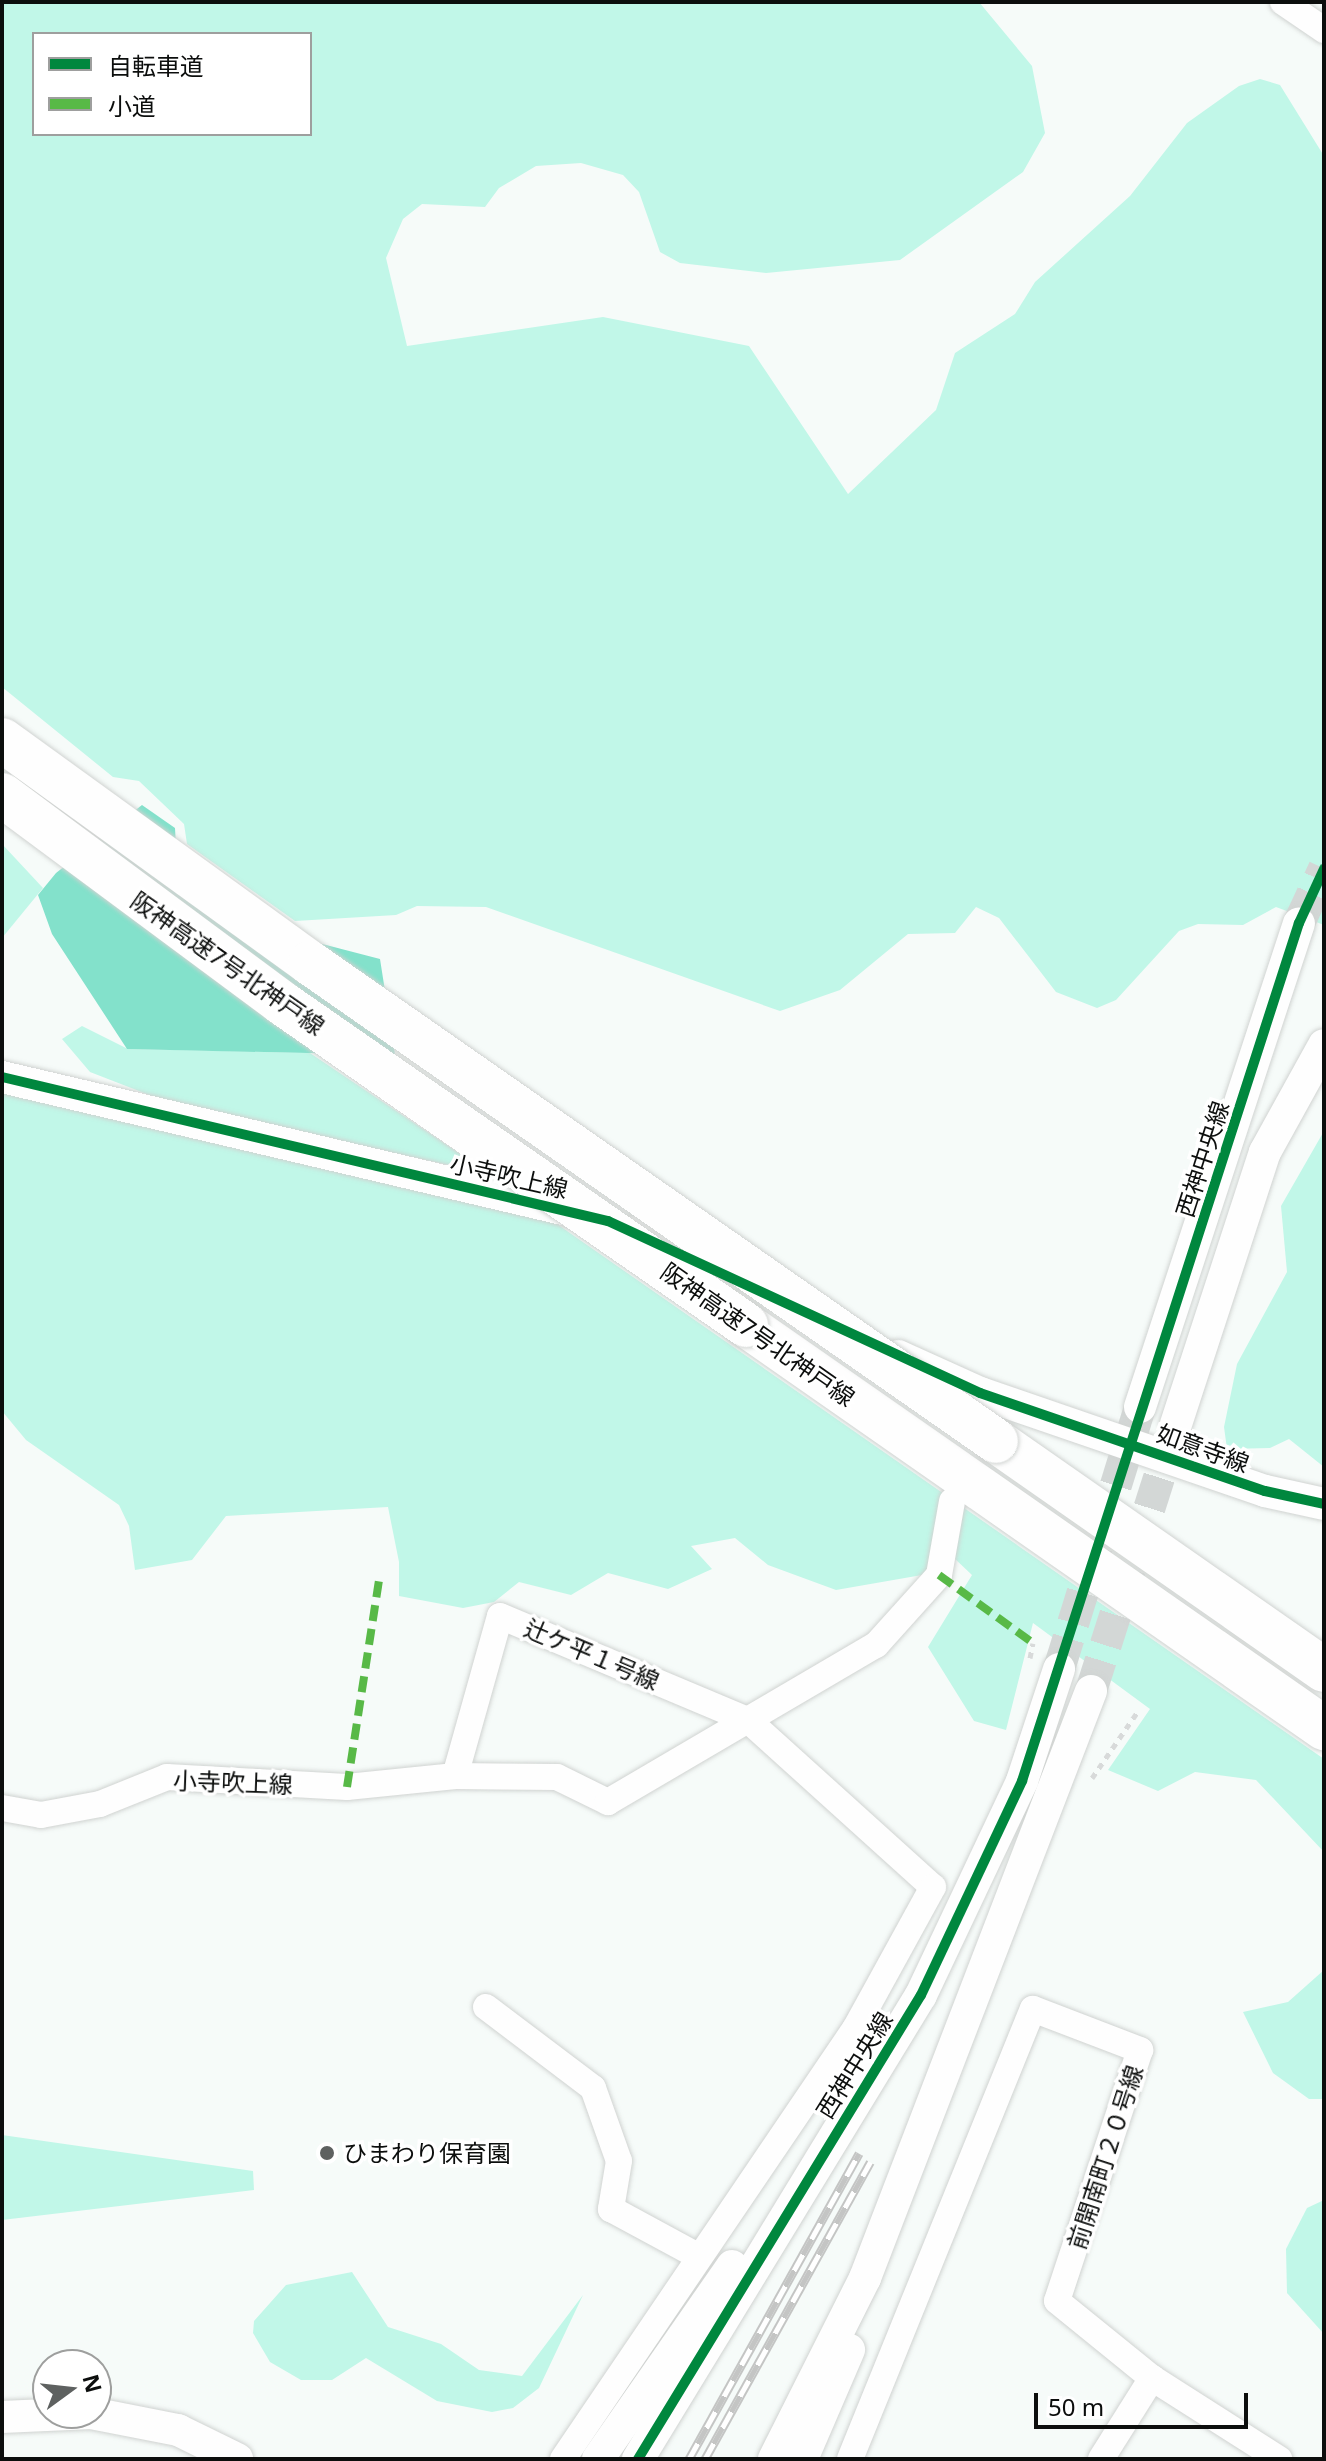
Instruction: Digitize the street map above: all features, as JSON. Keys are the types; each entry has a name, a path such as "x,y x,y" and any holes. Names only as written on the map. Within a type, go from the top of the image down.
{"highway":[{"name":"阪神高速7号北神戸線","path":"2,740 310,963 1324,1670"},
{"name":"阪神高速7号北神戸線","path":"2,795 257,984 1324,1728"}],"street":[{"path":"1283,2 1324,30"},
{"name":"西神中央線","path":"1140,1407 1299,923"},
{"path":"1176,1424 1265,1152 1324,1045"},
{"name":"小寺吹上線","path":"2,1077 608,1221 980,1393"},
{"name":"如意寺線","path":"980,1393 1265,1491 1324,1504"},
{"name":"小寺吹上線","path":"2,1808 41,1815 100,1804 167,1777 347,1787 455,1776 557,1777 608,1802 876,1645 939,1575 952,1501"},
{"name":"辻ケ平１号線","path":"455,1776 500,1616 748,1720"},
{"name":"西神中央線","path":"638,2459 879,2062 976,1886 1022,1781 1059,1669"},
{"path":"802,2459 855,2338 970,2015 1091,1691"},
{"path":"563,2459 856,2027 933,1887 748,1720"},
{"path":"486,2007 593,2088 619,2161 611,2209 698,2256"},
{"name":"前開南町２０号線","path":"850,2459 1033,2009 1140,2050 1057,2301 1152,2378 1279,2459"},
{"path":"774,2459 865,2278 970,2015"},
{"path":"598,2459 643,2388 879,2062"},
{"path":"1101,2459 1152,2378"},
{"path":"2,2417 91,2413 178,2430 237,2459"}],"path":[{"path":"1088,1784 1138,1711"}],"shaded area":[{"path":"2,2 979,2 1032,66 1045,133 1023,172 900,260 766,273 680,263 660,252 639,192 623,175 581,163 536,166 499,188 485,207 422,204 403,219 386,258 407,346 603,317 749,346 848,494 936,410 955,353 1015,314 1035,282 1130,196 1187,123 1239,86 1260,79 1280,85 1324,156 1324,925 1276,907 1243,925 1198,924 1179,931 1116,1000 1097,1008 1056,992 999,918 976,907 955,933 908,934 840,990 780,1011 486,907 417,906 396,915 295,921 187,844 184,824 139,781 113,777 2,687"},
{"path":"142,805 175,828 177,867 276,932 380,959 395,1055 127,1049 52,934 38,895 56,873"},
{"path":"2,844 43,888 2,938"},
{"path":"82,1026 128,1049 310,1053 490,1174 175,1105 90,1072 62,1039"},
{"path":"2,1089 547,1217 1324,1759 1324,1852 1256,1780 1195,1772 1158,1791 1108,1770 1150,1709 1033,1623 1006,1730 974,1721 928,1647 972,1575 953,1557 922,1575 836,1590 768,1565 735,1538 691,1546 712,1569 668,1589 608,1573 571,1595 519,1582 494,1602 463,1608 399,1596 399,1562 388,1507 226,1516 192,1560 135,1570 129,1526 119,1505 26,1440 2,1411"},
{"path":"1324,1131 1324,1467 1289,1439 1270,1448 1227,1449 1224,1427 1237,1364 1287,1272 1281,1206"},
{"path":"1324,1970 1324,2099 1309,2099 1273,2073 1243,2012 1288,2002"},
{"path":"2,2135 253,2171 254,2190 2,2220"},
{"path":"1324,2200 1324,2334 1287,2293 1286,2249 1307,2208"},
{"path":"352,2272 388,2327 441,2344 479,2370 522,2376 583,2295 539,2388 513,2408 492,2412 437,2401 366,2358 332,2380 301,2380 270,2362 253,2333 254,2321 286,2285"}],"tunnel":[{"path":"1299,923 1324,869"},
{"path":"1059,1669 1140,1407"},
{"path":"1091,1691 1176,1424"}],"railway":[{"path":"689,2459 859,2153"},
{"path":"705,2459 870,2162"}],"marked path":[{"path":"939,1575 1033,1643"},
{"path":"347,1787 379,1581"}],"cycle path":[{"path":"638,2459 921,1995 1022,1781 1299,923 1324,869"},
{"path":"2,1077 608,1221 980,1393 1265,1491 1324,1504"}],"place":[{"name":"ひまわり保育園","path":"327,2153"}]}
